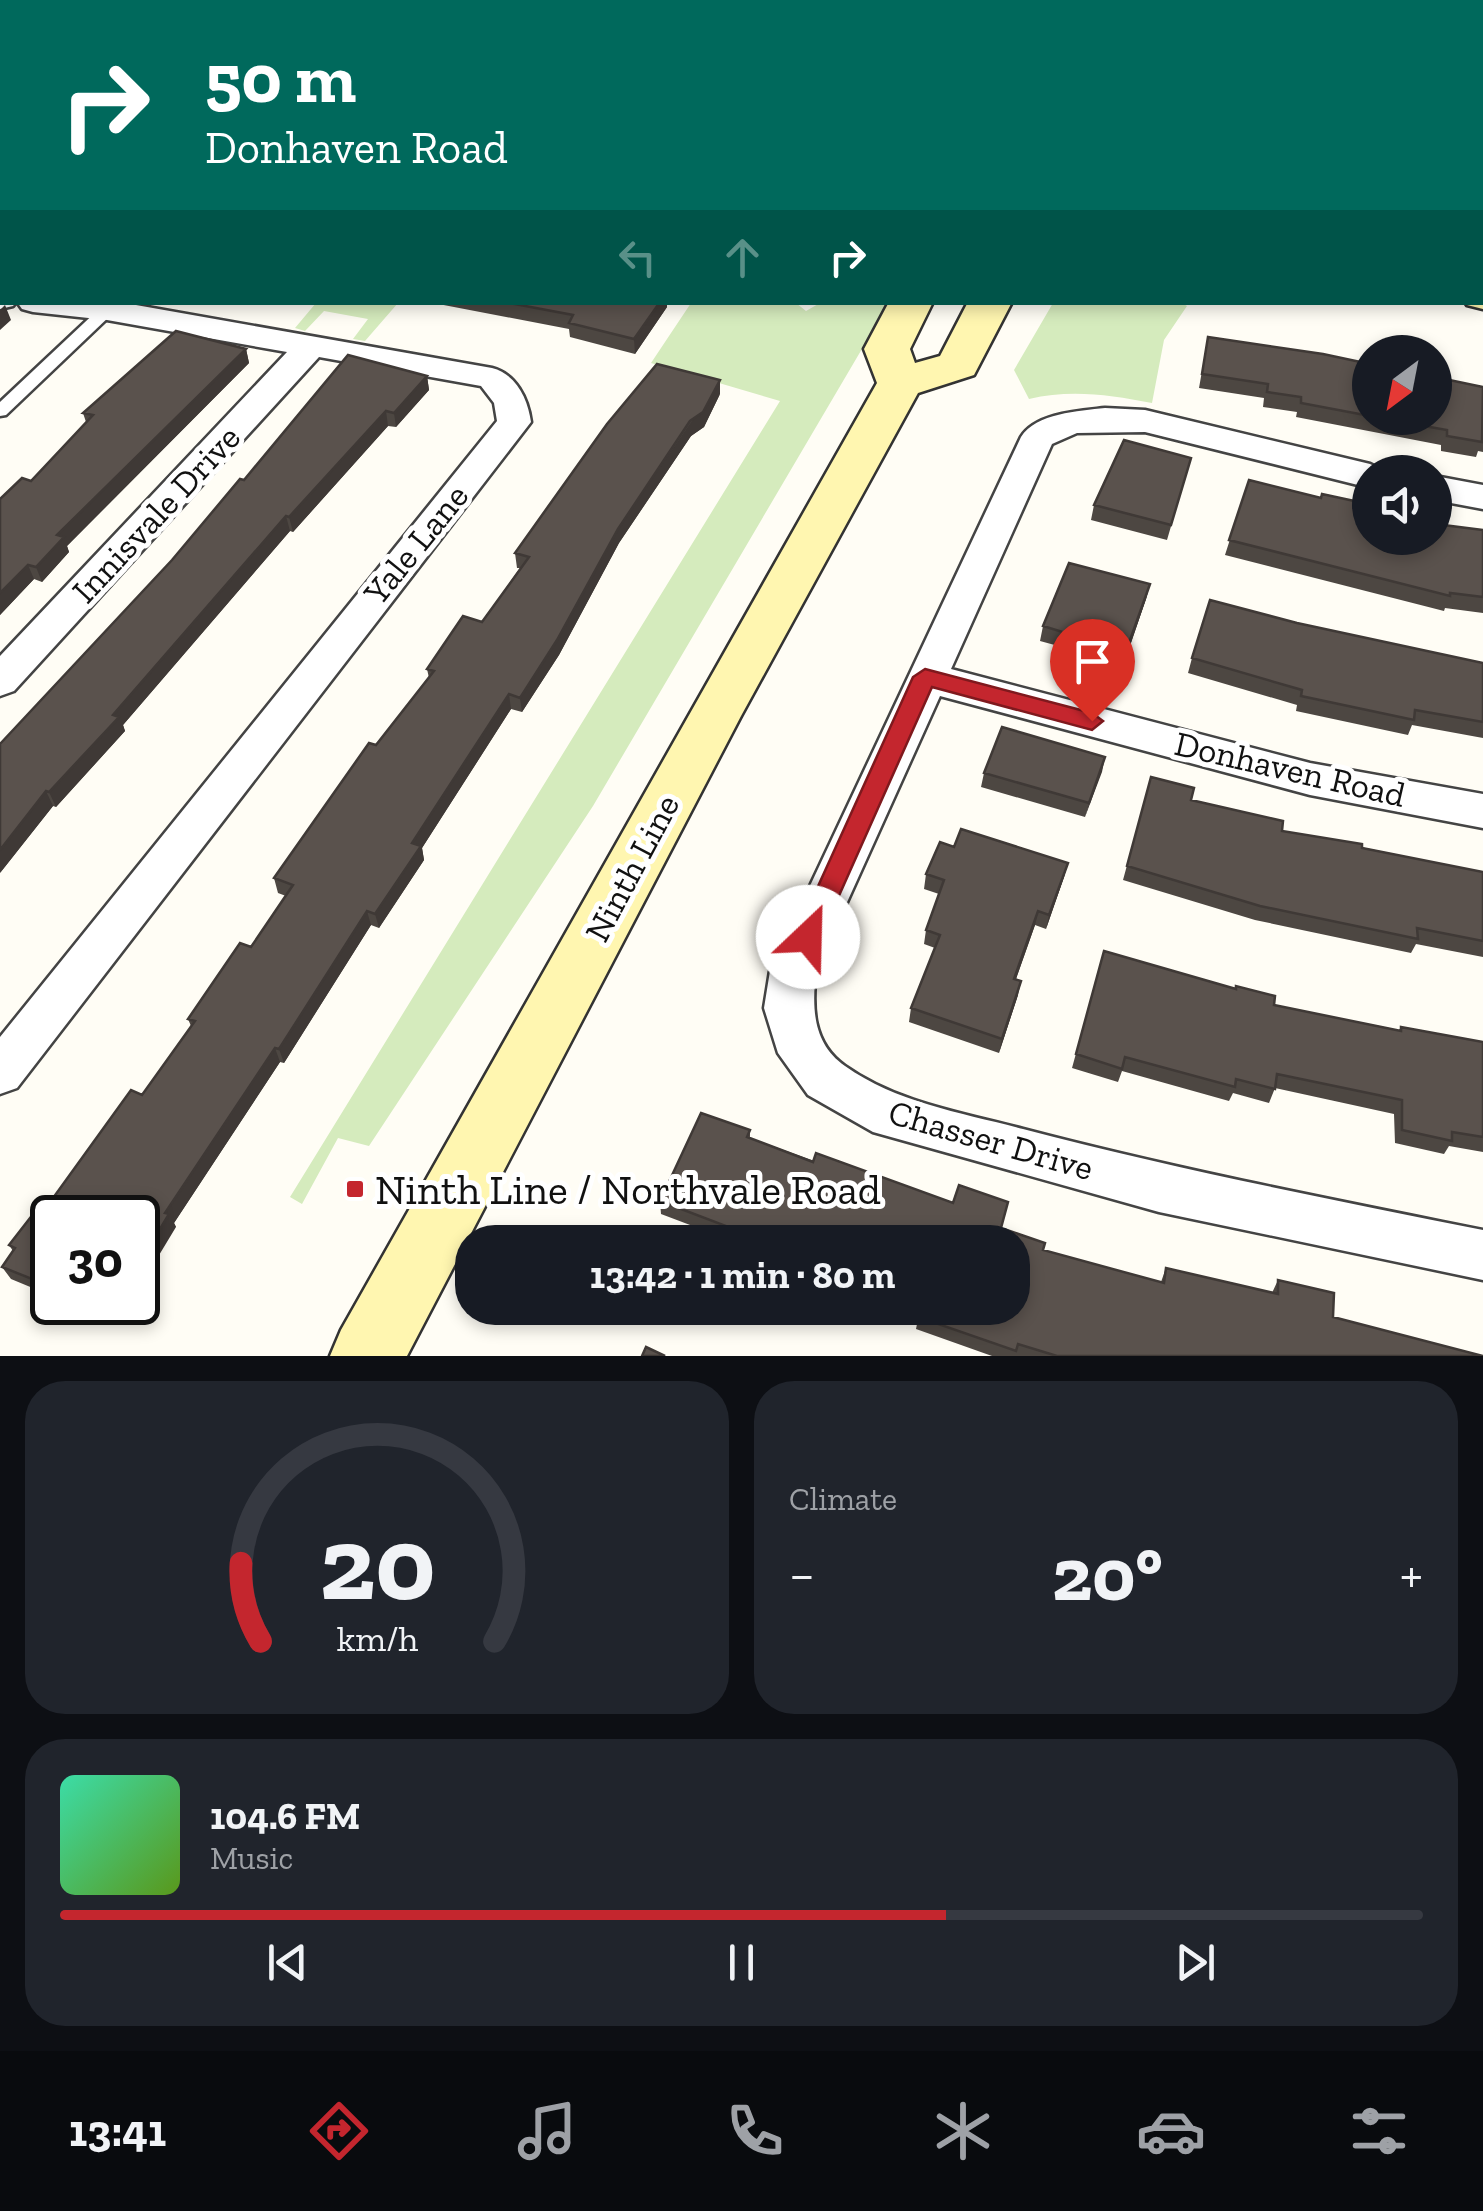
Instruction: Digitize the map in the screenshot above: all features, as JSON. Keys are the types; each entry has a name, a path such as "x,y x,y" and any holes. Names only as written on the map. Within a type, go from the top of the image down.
{"main road":[{"path":"910,305 887,349 900,383 958,365 988,305"},
{"name":"Ninth Line","path":"367,1356 713,716 900,383"}],"street":[{"name":"Yale Lane","path":"0,1073 514,422 511,402 492,378 61,305"},
{"name":"Innisvale Drive","path":"0,682 311,346"},
{"name":"Chasser Drive","path":"1352,472 1145,421 1105,419 1070,423 1038,437 794,970 788,1008 796,1038 825,1080 890,1116 1121,1178 1483,1256"},
{"path":"1452,491 1483,497"},
{"name":"Donhaven Road","path":"925,677 1310,779 1483,811"}],"lane":[{"path":"0,411 107,310"}],"green space":[{"path":"314,305 396,305 365,341 353,339 368,319 324,311 305,331 295,328"},
{"path":"690,305 798,305 806,311 816,305 888,305 593,806 369,1146 338,1138 302,1204 290,1197 780,401 651,363"},
{"path":"1052,305 1187,306 1164,340 1152,403 1090,394 1029,399 1014,370"}],"building":[{"path":"520,305 658,305 634,339 569,323 573,315"},
{"path":"176,331 246,349 57,535 64,537 36,567 28,565 0,593 0,499 22,478 31,481 93,415 83,413"},
{"path":"1208,337 1352,360 1352,413 1301,403 1301,397 1267,392 1268,384 1202,374"},
{"path":"348,355 427,376 394,413 386,411 286,516 113,715 119,717 46,791 0,850 0,744 172,560 240,479 244,480"},
{"path":"657,364 720,380 703,412 690,421 618,529 520,698 509,694 412,843 421,846 375,914 367,911 279,1049 275,1048 165,1213 169,1214 160,1229 160,1195 55,1195 131,1090 142,1095 195,1021 188,1019 240,943 251,947 293,885 274,878 369,743 376,745 434,671 427,669 463,616 482,622 529,557 515,553 607,424"},
{"path":"1452,381 1483,387 1482,442 1447,436 1452,435"},
{"path":"1124,440 1191,458 1171,525 1094,505"},
{"path":"1249,480 1321,498 1322,494 1352,500 1352,555 1452,555 1452,526 1483,530 1483,597 1450,596 1229,540"},
{"path":"1069,563 1150,584 1124,657 1063,640 1066,633 1043,626"},
{"path":"1210,600 1483,663 1483,722 1415,710 1414,720 1301,696 1302,690 1192,658"},
{"path":"1002,727 1105,757 1089,803 984,773"},
{"path":"1151,777 1194,788 1191,800 1283,821 1282,831 1362,844 1362,848 1483,872 1483,941 1417,928 1418,939 1260,906 1127,866"},
{"path":"961,829 1068,863 1049,915 1038,911 1014,979 1021,981 1002,1039 911,1008 940,935 926,930 944,880 926,874 940,842 954,847"},
{"path":"1104,951 1236,989 1275,996 1274,1005 1401,1031 1401,1027 1483,1042 1483,1137 1452,1132 1452,1141 1402,1130 1402,1100 1277,1074 1275,1089 1236,1079 1235,1087 1125,1057 1122,1069 1076,1054"},
{"path":"701,1113 750,1130 747,1137 813,1162 816,1153 953,1203 959,1185 1008,1202 1002,1225 723,1225 660,1201"},
{"path":"30,1218 30,1278 2,1267 15,1248 9,1245"},
{"path":"1030,1238 1045,1243 1043,1250 1164,1283 1166,1268 1278,1294 1278,1280 1334,1293 1333,1317 1483,1356 1057,1356 1018,1344 1016,1351 941,1325 1030,1325"},
{"path":"646,1347 665,1356 642,1356"}],"place":[{"name":"Ninth Line / Northvale Road","path":"355,1189"}],"route":[{"path":"808,937 925,677 1092,721"}]}
